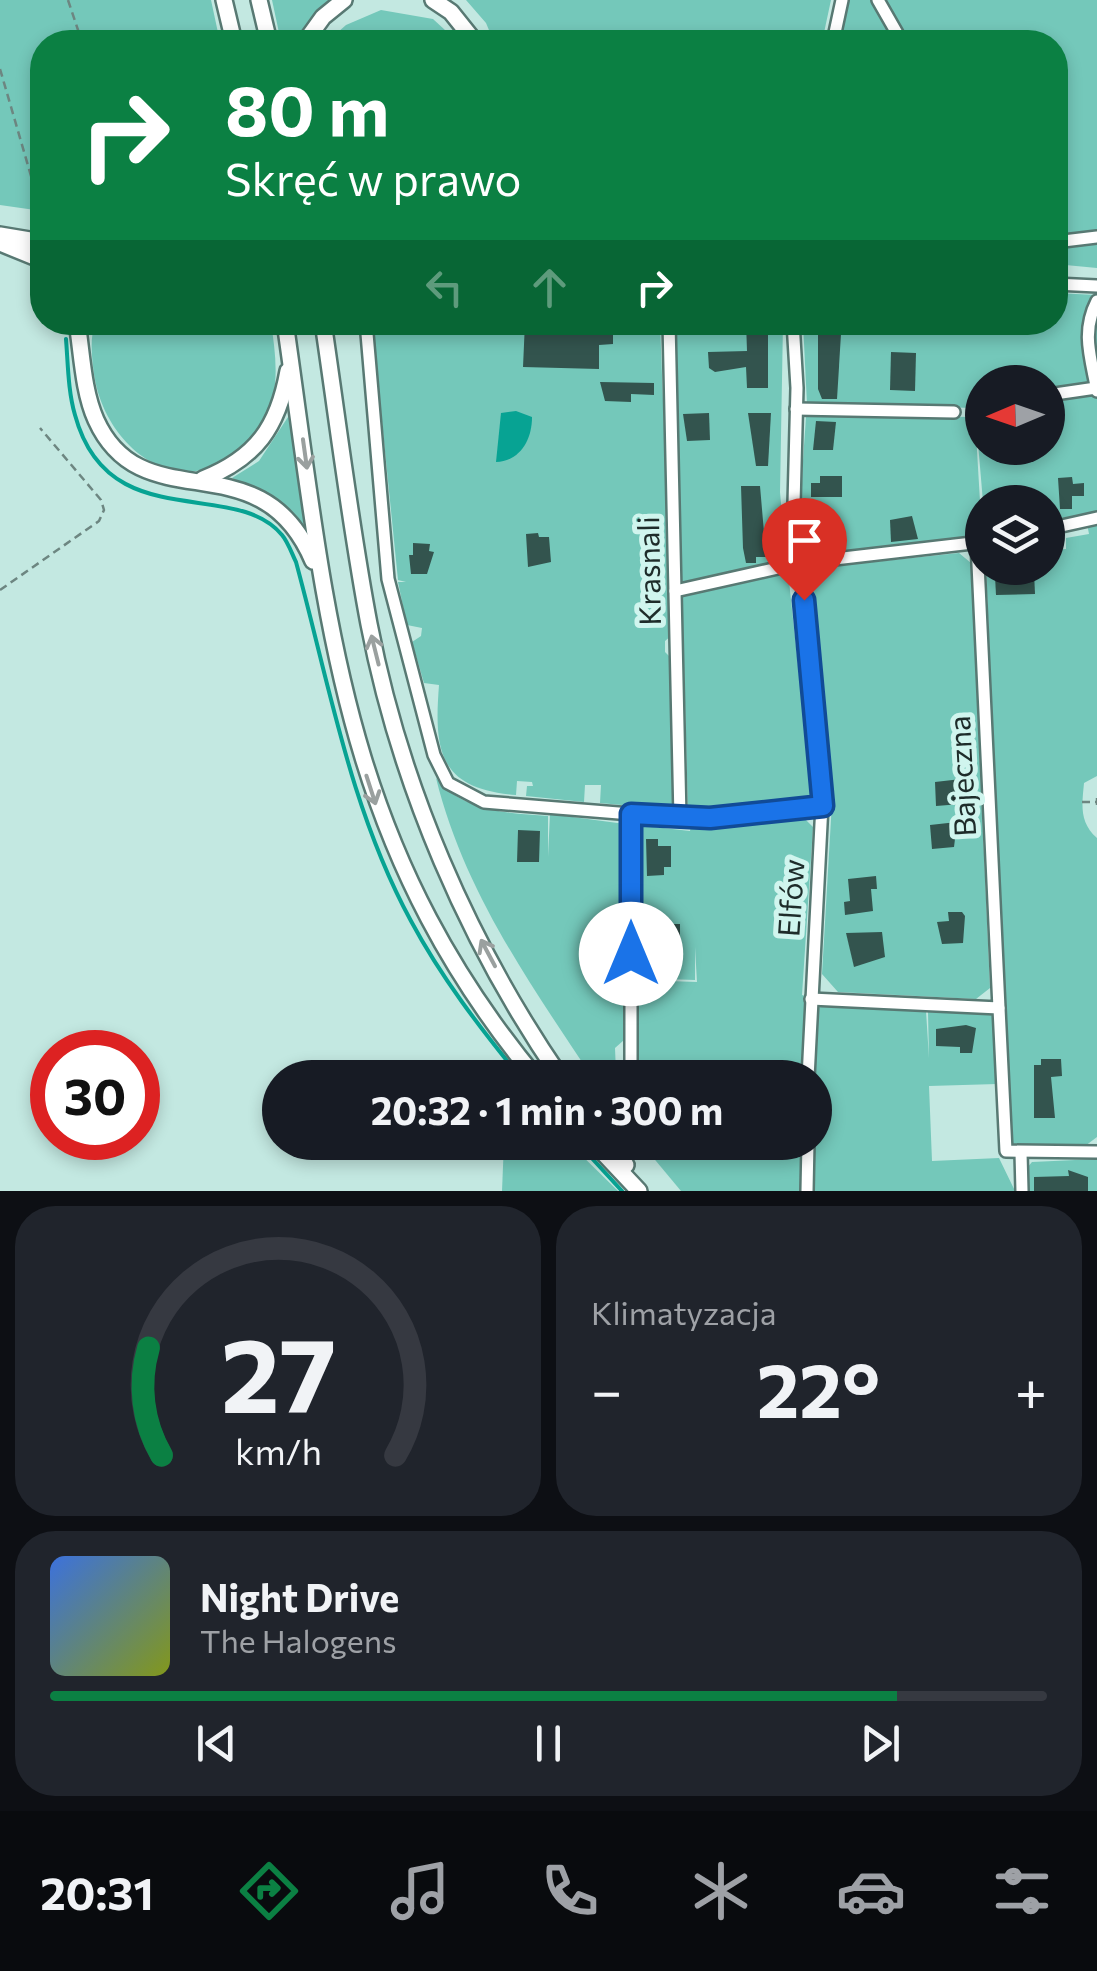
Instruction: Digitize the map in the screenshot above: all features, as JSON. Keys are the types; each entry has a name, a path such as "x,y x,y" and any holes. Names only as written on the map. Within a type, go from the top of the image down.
{"main road":[{"path":"224,0 231,30"},
{"path":"260,0 266,30"},
{"path":"314,30 344,0"},
{"path":"433,0 451,12 466,30"},
{"path":"0,235 30,240"},
{"path":"0,243 30,255"},
{"path":"79,335 95,418 122,456 156,476 236,488 282,514 306,544 324,594"},
{"path":"84,369 87,335"},
{"path":"287,335 324,594 347,709 373,798 402,870 454,969 522,1060"},
{"path":"324,335 369,626 405,761 462,903 550,1060"},
{"path":"199,480 241,462 268,433 278,414 290,358"},
{"path":"610,1160 639,1191"},
{"path":"623,1160 648,1191"}],"street":[{"path":"836,30 842,0"},
{"path":"878,0 895,30"},
{"path":"1068,240 1097,237"},
{"path":"1068,285 1097,286"},
{"path":"1065,393 1097,390 1086,340 1088,318 1097,301"},
{"path":"367,335 388,579 434,755 448,783 484,802 680,818 823,806"},
{"name":"Krasnali","path":"669,335 680,818"},
{"name":"Elfów","path":"793,335 794,504 823,806 809,1060"},
{"path":"796,408 954,412"},
{"path":"1065,525 1097,518"},
{"path":"675,591 800,562 965,544"},
{"name":"Bajeczna","path":"982,585 1004,1146 1011,1153 1021,1153"},
{"path":"631,814 631,1060"},
{"path":"811,999 999,1008"},
{"path":"1022,1191 1021,1153 1097,1152"},
{"path":"808,1160 808,1191"}],"path":[{"path":"68,0 78,30"},
{"path":"0,70 30,162"},
{"path":"26,265 30,270"},
{"path":"0,590 99,521 104,510 101,500 40,428"},
{"path":"1082,802 1097,802"}],"shaded area":[{"path":"0,0 211,0 217,30 30,30 30,209 0,205"},
{"path":"272,0 336,0 308,30 278,30"},
{"path":"466,0 831,0 825,30 489,30"},
{"path":"847,0 1097,0 1097,268 1068,265 1068,30 841,30"},
{"path":"381,10 433,19 445,30 340,30"},
{"path":"1068,294 1097,295 1097,776 1084,783 1082,806 1087,826 1097,838 1097,1137 1085,1146 1015,1148 1010,1143 987,585 1065,585 1066,538 1089,534 1086,518 1065,521 1065,485 982,485 980,465 1065,465 1065,365 965,365 965,408 807,404 804,335 1068,335"},
{"path":"92,335 272,335 275,384 270,408 255,436 217,465 192,471 169,469 147,460 112,424 101,400"},
{"path":"373,335 660,335 672,635 665,641 665,652 673,660 675,803 665,809 600,803 601,785 585,785 584,802 526,796 527,786 533,786 532,782 517,781 516,795 490,791 456,775 441,747 439,685 424,683 412,642 421,636 422,628 407,625 398,582 406,582 398,580"},
{"path":"673,335 783,335 780,492 785,549 781,561 682,584"},
{"path":"516,411 532,417 530,434 512,458 496,462 501,413"},
{"path":"290,414 304,526 282,505 232,478 259,461"},
{"path":"806,415 965,417 965,465 978,465 979,485 965,485 965,537 813,554 804,528"},
{"path":"959,553 965,558 965,585 972,585 990,988 976,999 838,992 822,974 833,785 811,577 815,568"},
{"path":"782,572 789,581 812,797 688,810 682,595"},
{"path":"436,778 459,798 487,809 548,816 548,857 550,814 625,824 624,1040 615,1048 616,1060 581,1060 501,934 463,859"},
{"path":"802,816 813,827 802,995 805,1060 637,1060 637,980 697,982 695,947 695,980 636,978 636,825 690,831 691,826"},
{"path":"828,1004 926,1011 929,1058 928,1012 990,1014 995,1019 997,1084 929,1086 932,1161 999,1158 1015,1191 811,1191 812,1160 832,1160 832,1060 815,1060 816,1009"},
{"path":"1097,1159 1097,1191 1027,1191 1026,1169 1032,1162"},
{"path":"503,1160 586,1160 618,1191 502,1191"},
{"path":"655,1160 804,1160 804,1191 681,1191"}],"building":[{"path":"524,335 613,335 613,344 599,345 599,369 523,367"},
{"path":"746,335 768,335 768,388 747,388 746,367 715,372 709,368 708,352 747,351"},
{"path":"818,335 841,335 837,399 822,399 818,389"},
{"path":"891,352 916,353 915,391 890,390"},
{"path":"600,382 654,383 654,395 631,394 631,402 605,401"},
{"path":"709,413 710,440 687,441 683,414"},
{"path":"748,413 771,413 768,466 756,466"},
{"path":"816,421 836,422 833,450 813,450"},
{"path":"820,476 842,476 842,497 811,497 811,483 820,483"},
{"path":"1072,477 1073,484 1084,483 1084,496 1072,496 1072,509 1065,509 1065,485 1058,485 1058,478"},
{"path":"741,486 760,486 765,544 770,543 771,557 756,557 756,563 746,563 743,548"},
{"path":"912,516 918,539 891,542 890,520"},
{"path":"538,533 539,537 549,537 551,562 528,567 526,534"},
{"path":"413,543 430,544 429,551 434,552 427,574 411,574 409,555 413,555"},
{"path":"995,585 1035,585 1035,594 996,595"},
{"path":"970,778 971,793 963,794 961,804 936,806 935,782"},
{"path":"957,822 954,847 932,849 930,825"},
{"path":"518,830 540,831 539,862 517,862"},
{"path":"646,839 658,839 658,846 671,846 671,867 664,867 664,875 647,876"},
{"path":"876,876 877,889 871,889 873,911 845,915 844,902 850,901 848,879"},
{"path":"948,912 962,912 965,916 963,943 942,944 937,922 949,921"},
{"path":"653,924 680,924 680,953 646,952 646,940 653,940"},
{"path":"882,932 885,957 854,967 846,933"},
{"path":"966,1025 976,1028 972,1053 960,1053 960,1047 936,1046 936,1029"},
{"path":"1041,1059 1061,1059 1062,1076 1051,1077 1055,1118 1034,1118 1034,1065 1041,1065"},
{"path":"1068,1170 1088,1177 1088,1191 1034,1191 1034,1177 1069,1176"}],"waterway":[{"path":"66,339 75,415 91,453 115,477 142,491 261,518 286,541 296,562 357,790 390,878 448,982 507,1060"},
{"path":"594,1160 622,1191"}],"route":[{"path":"631,954 631,814 710,818 823,806 804,600"}]}
